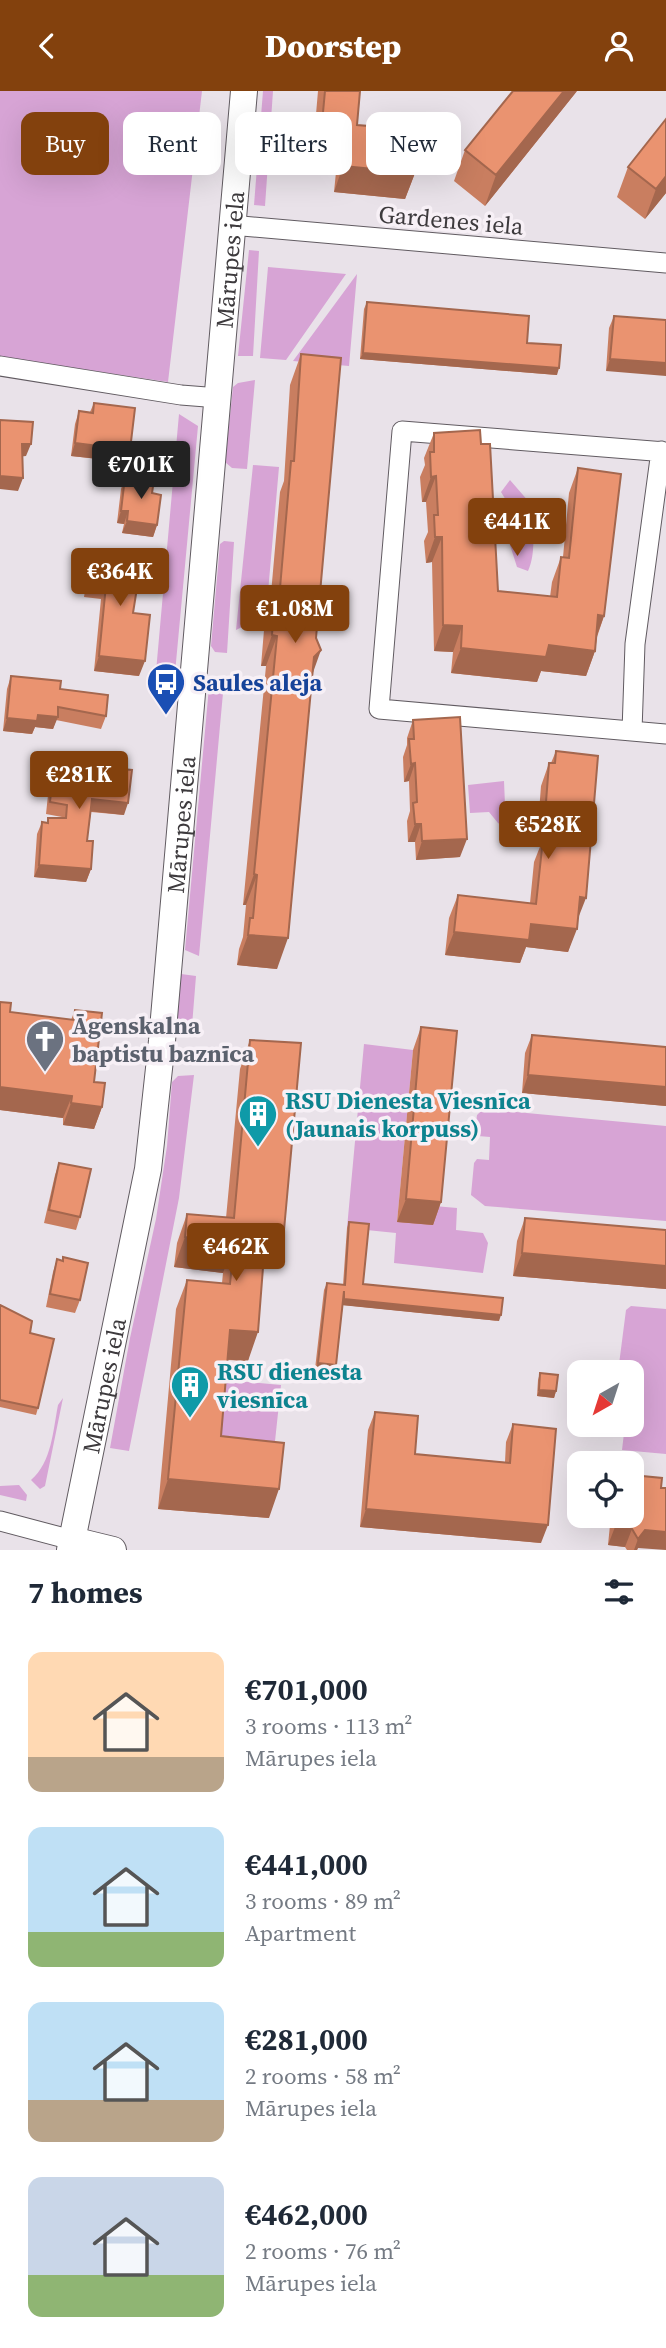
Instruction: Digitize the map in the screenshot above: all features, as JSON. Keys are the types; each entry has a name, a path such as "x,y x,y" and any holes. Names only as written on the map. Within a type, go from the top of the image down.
{"street":[{"name":"Mārupes iela","path":"71,1545 148,1169 219,398 244,91"},
{"name":"Gardenes iela","path":"232,225 666,263"},
{"path":"0,366 181,395 219,398"},
{"path":"632,731 635,644 664,451 402,431 379,709 666,734"},
{"path":"0,1521 71,1545 113,1550"}],"shaded area":[{"path":"0,91 202,91 200,112 123,112 123,175 192,175 168,382 0,357"},
{"path":"263,91 273,91 272,112 261,112"},
{"path":"256,175 267,175 265,206 254,205"},
{"path":"249,250 259,251 253,356 238,356"},
{"path":"268,267 346,274 286,360 260,358"},
{"path":"357,274 349,366 293,361"},
{"path":"255,380 247,469 232,468 225,462 233,387 238,383"},
{"path":"179,414 198,426 175,673 166,682 155,683"},
{"path":"253,465 279,467 266,615 236,630"},
{"path":"510,480 536,510 528,571 517,567 510,545 518,520 501,492"},
{"path":"224,541 234,542 227,653 215,652 211,646 220,544"},
{"path":"224,682 199,956 185,950 209,687 213,683"},
{"path":"504,781 506,828 489,812 470,813 468,785"},
{"path":"181,974 196,976 192,1026 181,1026 175,1018"},
{"path":"364,1044 413,1050 397,1222 434,1206 457,1208 456,1230 483,1233 488,1243 483,1273 394,1263 396,1233 347,1228"},
{"path":"194,1075 179,1198 129,1451 110,1448 156,1219 167,1146 172,1082 178,1076"},
{"path":"483,1109 666,1126 666,1221 485,1206 471,1195 474,1163 477,1159 489,1160 490,1137 478,1136 475,1131 477,1115"},
{"path":"631,1306 666,1309 666,1454 622,1450 624,1437 644,1437 644,1360 620,1360 626,1310"},
{"path":"225,1380 281,1385 273,1460 218,1456"},
{"path":"63,1398 45,1486 40,1489 31,1480 38,1473 47,1455 58,1405"},
{"path":"19,1485 27,1495 26,1501 0,1495 0,1486"}],"building":[{"path":"325,91 360,91 357,125 366,126 366,168 352,167 352,112 323,112"},
{"path":"513,91 564,91 496,175 465,150"},
{"path":"666,119 666,176 656,189 628,167"},
{"path":"367,302 529,316 527,343 561,345 559,368 363,353"},
{"path":"614,316 666,320 666,363 610,359"},
{"path":"301,354 341,358 316,638 321,650 314,657 288,938 248,935 250,918 253,918 257,875 254,874 277,636 272,635 273,619 276,587 280,588 291,461 294,461"},
{"path":"94,403 135,408 130,450 75,443 79,411 93,413"},
{"path":"0,420 33,422 31,444 22,444 23,478 0,476"},
{"path":"480,430 481,444 490,444 498,591 557,597 561,557 569,558 578,468 621,474 604,616 598,615 595,651 549,645 546,657 461,648 462,626 443,625 442,537 435,537 434,515 438,515 436,476 431,477 430,452 434,452 434,433"},
{"path":"125,477 154,480 152,493 161,495 157,525 127,521 128,511 121,511"},
{"path":"95,550 128,555 126,567 140,569 133,613 150,615 145,661 99,656 106,585 90,582"},
{"path":"11,676 61,681 60,689 108,695 106,716 58,707 58,717 38,715 37,721 7,718"},
{"path":"460,717 467,839 422,841 421,824 415,824 413,803 417,802 415,763 411,764 409,739 414,739 413,720"},
{"path":"556,751 598,756 586,898 580,897 577,929 531,924 529,940 454,932 458,895 536,904 543,839 551,840 553,803 546,802 549,763 555,763"},
{"path":"99,760 110,768 132,770 128,803 92,799 87,841 93,841 91,869 39,865 42,822 48,823 48,818 66,818 67,805 50,802 54,764 88,766"},
{"name":"Āgenskalna baptistu baznīca","path":"0,1002 11,1003 10,1012 74,1020 75,1010 102,1013 94,1082 105,1083 102,1107 71,1103 72,1096 0,1087"},
{"path":"421,1027 457,1031 441,1202 406,1199"},
{"path":"532,1035 666,1047 666,1087 528,1075"},
{"path":"250,1040 301,1043 284,1230 266,1229 258,1332 230,1330 221,1436 284,1443 279,1489 168,1479 187,1280 230,1284 234,1243 185,1237 187,1214 234,1218"},
{"path":"59,1163 91,1169 80,1217 49,1210"},
{"path":"525,1218 666,1230 666,1266 522,1253"},
{"path":"349,1222 369,1224 363,1284 503,1298 501,1315 344,1299 344,1291 336,1365 318,1363 327,1283 345,1285"},
{"path":"63,1257 88,1263 80,1300 50,1294 57,1259 63,1261"},
{"path":"0,1305 32,1321 30,1333 54,1339 38,1408 0,1400"},
{"path":"540,1373 558,1375 556,1391 539,1390"},
{"path":"375,1412 418,1416 415,1454 510,1463 513,1424 556,1429 548,1525 366,1509"},
{"path":"644,1476 662,1478 661,1488 666,1488 666,1532 645,1530 638,1539 632,1529 624,1528 644,1528"}],"place":[{"name":"Saules aleja","path":"166,716"},
{"name":"Āgenskalna baptistu baznīca","path":"45,1073"},
{"name":"RSU Dienesta Viesnīca (Jaunais korpuss)","path":"258,1148"},
{"name":"RSU dienesta viesnīca","path":"190,1419"}]}
